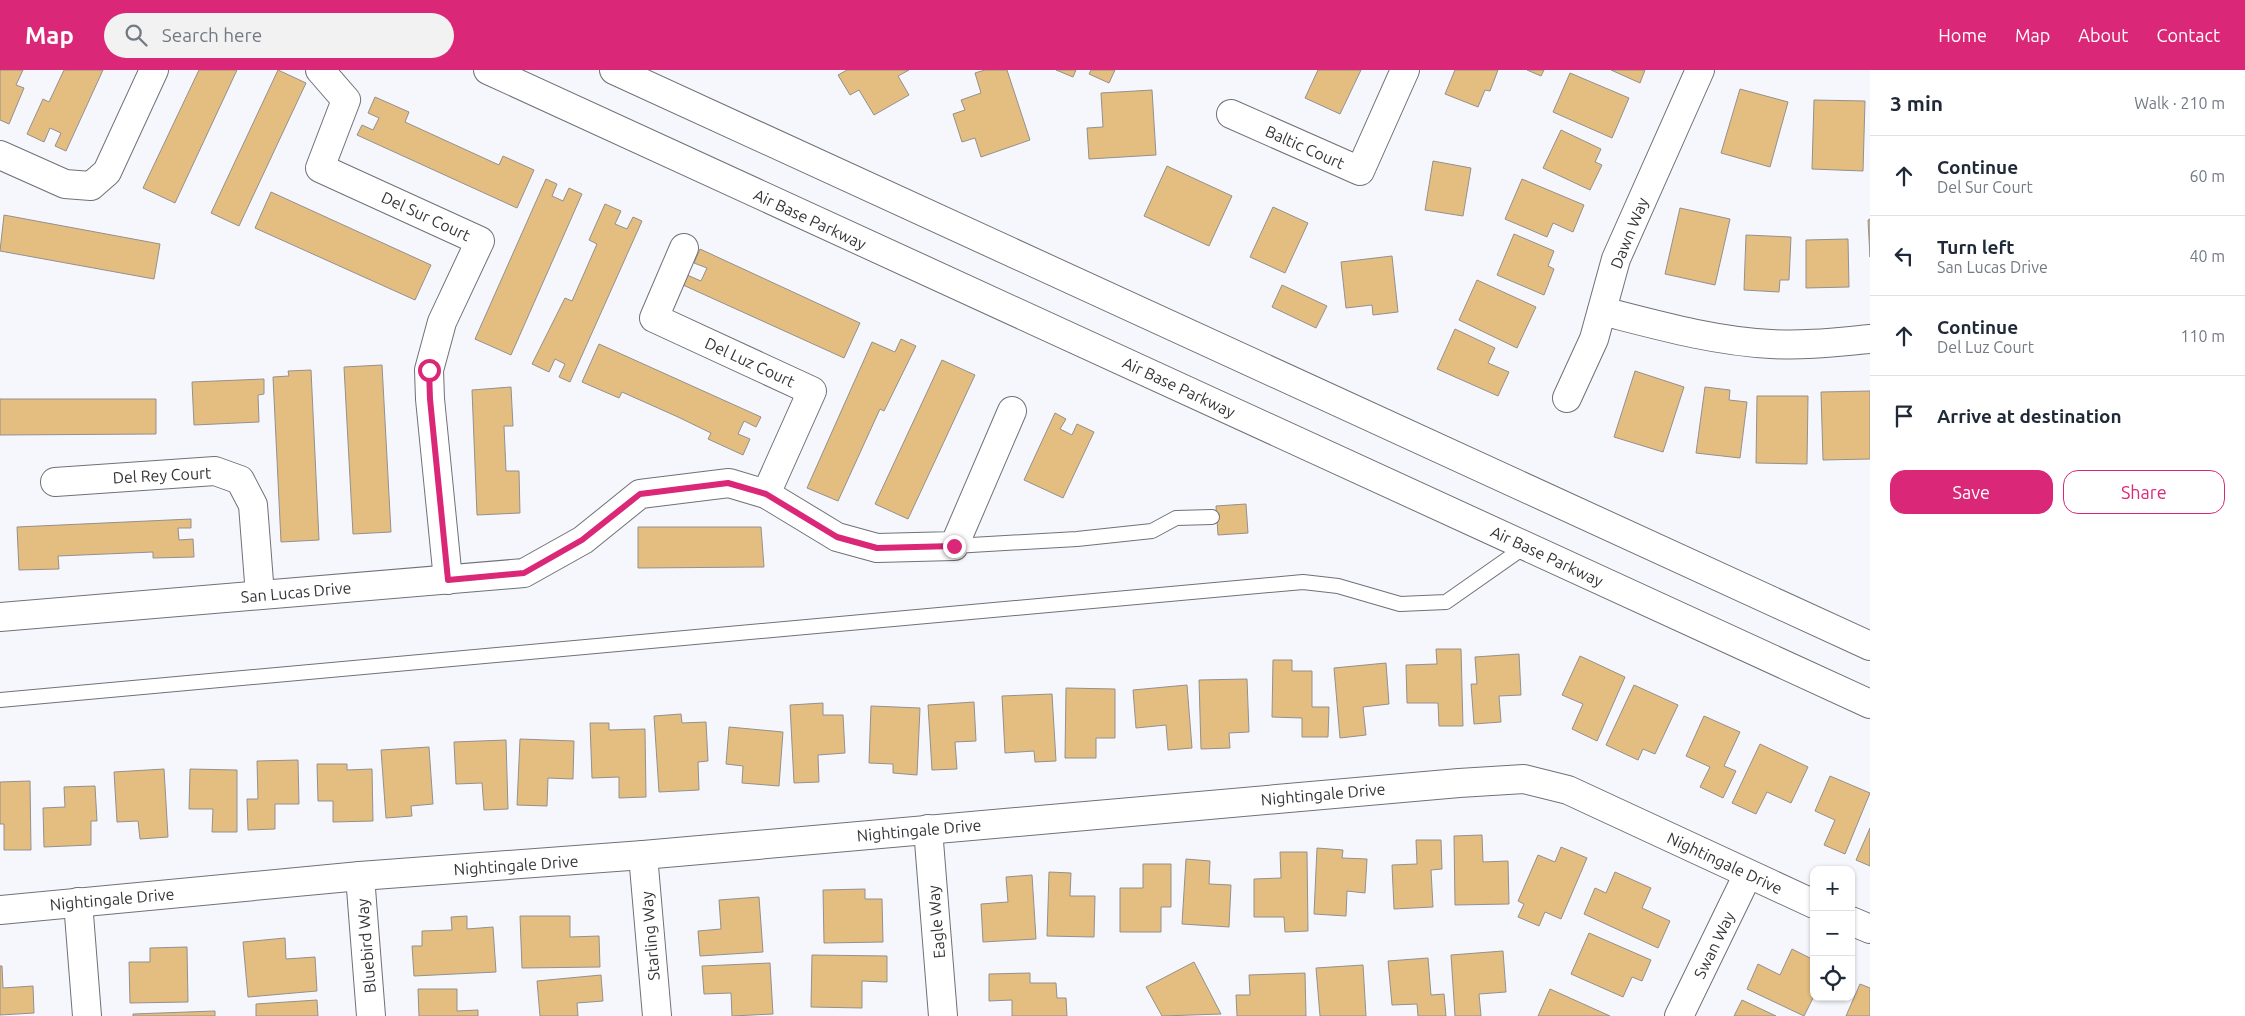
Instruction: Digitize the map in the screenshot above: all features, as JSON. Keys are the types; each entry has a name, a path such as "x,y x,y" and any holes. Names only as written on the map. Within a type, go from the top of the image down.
{"street":[{"path":"0,155 65,184 91,186 108,172 154,70"},
{"name":"Del Sur Court","path":"320,70 346,100 320,168 480,241 442,322 429,370 430,399 448,580"},
{"name":"Air Base Parkway","path":"488,70 1870,704"},
{"path":"614,70 1870,646"},
{"name":"Baltic Court","path":"1231,114 1360,171 1405,70"},
{"name":"Dawn Way","path":"1567,398 1594,339 1616,259 1700,70"},
{"name":"Del Luz Court","path":"684,248 654,318 812,391 766,494"},
{"path":"1602,311 1709,337 1771,344 1870,339"},
{"path":"766,494 837,537 877,548 954,546 1012,411"},
{"name":"Del Rey Court","path":"55,482 215,471 240,480 253,505 260,595"},
{"name":"San Lucas Drive","path":"0,617 524,573 582,540 640,494 728,483 766,494"},
{"name":"Nightingale Drive","path":"0,910 360,876 643,855 1459,783 1524,779 1568,790 1810,902"},
{"name":"Eagle Way","path":"928,829 943,1016"},
{"name":"Starling Way","path":"643,855 657,1016"},
{"name":"Swan Way","path":"1679,1016 1748,874"},
{"name":"Bluebird Way","path":"360,876 371,1016"},
{"path":"78,902 87,1016"},
{"path":"1855,923 1870,929"}],"lane":[{"path":"954,546 1077,539 1152,532 1176,518 1212,517"},
{"path":"0,700 1303,582 1338,586 1400,604 1446,602 1526,546"}],"building":[{"path":"0,70 23,70 16,85 24,88 9,124 0,120"},
{"path":"64,70 103,70 66,151 55,146 61,133 50,128 44,142 27,134 43,99 49,102"},
{"path":"199,70 237,70 175,203 143,188"},
{"path":"278,70 306,83 239,226 211,213"},
{"path":"847,70 909,70 898,76 909,95 874,115 859,90 850,95 838,75"},
{"path":"985,70 1007,70 1030,140 981,157 975,138 962,142 953,114 965,110 961,100 981,93 975,73"},
{"path":"1056,70 1076,70 1073,77"},
{"path":"1091,70 1115,70 1109,83 1089,74"},
{"path":"1318,70 1361,70 1340,114 1305,98"},
{"path":"1455,70 1498,70 1490,91 1485,90 1478,107 1445,94"},
{"path":"1527,70 1544,70 1541,76"},
{"path":"1611,70 1645,70 1640,83"},
{"path":"1570,73 1629,98 1612,138 1553,112"},
{"path":"1740,89 1788,102 1770,167 1721,153"},
{"path":"1152,90 1156,155 1089,159 1087,128 1103,127 1101,93"},
{"path":"375,97 409,112 405,122 499,165 503,156 534,170 517,208 357,135 362,125 373,130 379,118 368,113"},
{"path":"1814,100 1865,101 1863,171 1812,169"},
{"path":"1561,130 1601,149 1595,162 1602,165 1590,190 1543,168"},
{"path":"1433,161 1471,168 1463,216 1425,210"},
{"path":"1167,166 1232,196 1209,246 1144,216"},
{"path":"546,179 557,184 552,196 563,201 569,188 582,194 511,355 475,339"},
{"path":"1522,179 1584,205 1573,232 1553,223 1547,237 1505,219"},
{"path":"271,192 431,265 415,300 255,228"},
{"path":"605,204 621,211 615,224 627,229 633,217 642,221 570,382 559,377 565,364 555,359 549,372 532,364 565,298 572,301 597,244 589,240"},
{"path":"1273,207 1308,223 1285,273 1250,257"},
{"path":"1680,208 1730,219 1715,285 1665,274"},
{"path":"4,215 160,244 154,279 0,251"},
{"path":"1870,219 1870,257 1868,220"},
{"path":"1514,234 1554,251 1548,266 1554,269 1544,295 1497,275"},
{"path":"1746,235 1791,237 1789,280 1780,280 1779,292 1744,290"},
{"path":"1848,239 1849,287 1806,288 1806,240"},
{"path":"700,249 860,323 844,358 683,285 687,275 701,281 707,268 694,263"},
{"path":"1392,256 1398,312 1373,315 1372,305 1346,308 1341,262"},
{"path":"1477,280 1536,307 1517,348 1459,320"},
{"path":"1282,285 1327,306 1316,328 1272,307"},
{"path":"1455,329 1495,348 1488,363 1509,372 1498,396 1437,369"},
{"path":"901,339 916,346 884,411 880,409 838,501 807,488 872,342 895,352"},
{"path":"599,344 761,417 756,427 744,421 738,434 750,439 743,455 708,439 711,433 678,417 622,392 619,398 582,382"},
{"path":"942,360 975,375 908,519 875,504"},
{"path":"382,365 391,532 353,534 344,367"},
{"path":"311,370 319,540 281,542 273,377 289,376 288,371"},
{"path":"1635,371 1684,387 1663,452 1614,437"},
{"path":"264,379 264,394 258,395 259,422 194,425 192,382"},
{"path":"511,387 513,426 504,426 506,471 519,471 520,513 477,515 472,390"},
{"path":"1705,387 1730,390 1729,400 1747,402 1740,458 1696,453"},
{"path":"1870,391 1870,459 1823,460 1821,392"},
{"path":"1757,396 1808,396 1807,464 1756,463"},
{"path":"0,399 156,399 156,434 0,435"},
{"path":"1055,413 1066,419 1060,429 1072,435 1077,424 1094,432 1063,498 1024,480"},
{"path":"1246,504 1248,533 1218,535 1216,506"},
{"path":"191,519 191,528 178,528 179,540 193,539 194,557 153,558 153,552 58,556 59,569 19,570 17,527"},
{"path":"638,527 761,527 764,567 638,568"},
{"path":"1436,649 1461,649 1463,726 1439,726 1438,703 1407,703 1406,665 1437,664"},
{"path":"1519,654 1521,695 1499,696 1501,722 1474,724 1471,684 1477,684 1475,657"},
{"path":"1580,656 1625,677 1597,741 1572,729 1583,704 1562,695"},
{"path":"1273,660 1292,660 1292,671 1312,671 1312,707 1329,707 1328,737 1302,737 1302,718 1272,717"},
{"path":"1386,663 1389,704 1363,707 1366,735 1340,738 1334,668"},
{"path":"1247,679 1249,732 1229,733 1230,748 1201,749 1199,680"},
{"path":"1187,685 1192,748 1168,750 1166,725 1136,728 1133,690"},
{"path":"1634,685 1678,705 1655,754 1643,749 1638,760 1606,745"},
{"path":"1066,688 1115,689 1115,738 1096,738 1096,758 1065,758"},
{"path":"1052,694 1056,761 1035,762 1034,751 1005,753 1002,696"},
{"path":"974,702 976,741 955,742 957,769 932,770 928,705"},
{"path":"823,703 823,715 843,715 845,753 818,755 819,782 794,783 790,705"},
{"path":"871,706 920,708 917,775 893,773 893,764 869,763"},
{"path":"681,714 682,723 706,722 708,761 698,762 699,790 659,792 654,716"},
{"path":"1704,716 1740,732 1724,766 1736,771 1723,798 1700,787 1710,767 1686,756"},
{"path":"590,723 609,723 609,730 645,729 646,797 619,798 619,777 592,778"},
{"path":"729,727 783,732 779,786 742,783 743,766 726,764"},
{"path":"520,739 574,741 573,779 548,778 547,806 517,805"},
{"path":"506,740 508,809 484,810 482,783 456,784 454,742"},
{"path":"1760,744 1808,767 1791,803 1767,792 1756,814 1732,803"},
{"path":"429,747 433,804 411,806 412,816 386,818 381,750"},
{"path":"298,760 299,804 275,804 275,829 248,830 247,799 258,799 257,761"},
{"path":"317,764 347,764 347,770 372,769 373,821 333,822 333,801 318,801"},
{"path":"164,769 168,837 140,839 138,821 117,822 114,772"},
{"path":"190,769 237,770 237,832 212,832 213,809 189,809"},
{"path":"1830,776 1870,793 1845,854 1824,845 1835,820 1815,811"},
{"path":"30,781 31,850 4,850 4,824 0,824 0,782"},
{"path":"95,786 97,821 91,821 91,845 44,847 43,808 65,807 64,787"},
{"path":"1870,828 1870,866 1856,860"},
{"path":"1482,835 1483,862 1508,861 1509,904 1455,905 1454,836"},
{"path":"1416,840 1441,840 1442,869 1431,870 1433,907 1394,909 1392,865 1417,864"},
{"path":"1561,847 1587,858 1561,919 1545,912 1539,926 1518,917 1524,904 1518,901 1538,855 1555,862"},
{"path":"1317,848 1343,850 1342,858 1367,859 1365,893 1347,891 1346,916 1314,914"},
{"path":"1280,852 1307,852 1308,931 1285,932 1284,917 1254,917 1254,879 1281,878"},
{"path":"1186,859 1210,861 1209,884 1231,885 1229,927 1182,924"},
{"path":"1143,864 1171,864 1171,907 1161,907 1161,932 1120,932 1120,888 1143,888"},
{"path":"1049,872 1071,873 1070,896 1095,896 1094,937 1047,936"},
{"path":"1615,872 1651,888 1642,908 1670,921 1658,948 1584,914 1595,888 1606,893"},
{"path":"1032,875 1036,939 983,942 981,904 1008,902 1006,877"},
{"path":"865,889 865,899 882,899 883,942 824,943 823,890"},
{"path":"759,897 763,952 700,956 698,931 721,929 719,900"},
{"path":"467,916 467,929 493,927 496,972 414,976 412,946 422,946 422,931 452,930 451,917"},
{"path":"520,916 570,916 570,937 599,936 600,967 522,968"},
{"path":"1589,933 1651,960 1642,981 1632,977 1623,997 1571,974"},
{"path":"285,938 286,959 315,957 317,991 248,997 243,942"},
{"path":"187,947 188,1002 130,1003 129,962 150,962 150,948"},
{"path":"1792,949 1810,958 1812,1001 1804,1016 1747,989 1758,964 1780,975"},
{"path":"1503,951 1506,992 1479,994 1481,1016 1455,1016 1451,955"},
{"path":"812,955 887,956 887,982 862,981 862,1008 811,1007"},
{"path":"1428,958 1431,995 1444,994 1446,1016 1418,1016 1417,1004 1392,1005 1388,961"},
{"path":"1194,962 1221,1014 1162,1016 1146,987"},
{"path":"770,963 773,1014 732,1016 731,993 704,994 702,966"},
{"path":"1363,965 1366,1016 1320,1016 1316,968"},
{"path":"0,966 2,966 3,988 33,986 34,1013 0,1015"},
{"path":"1030,973 1030,983 1056,983 1057,998 1066,998 1067,1016 1012,1016 1012,1000 989,1001 989,974"},
{"path":"1305,973 1306,1016 1237,1016 1236,995 1250,995 1249,975"},
{"path":"601,975 603,1001 577,1003 578,1016 540,1016 537,981"},
{"path":"1860,984 1870,988 1870,1016 1846,1016 1853,1001 1855,1001 1855,995"},
{"path":"418,989 457,989 457,1011 478,1010 478,1016 419,1016"},
{"path":"1550,989 1610,1016 1538,1016"},
{"path":"317,1000 318,1016 256,1016 256,1004"},
{"path":"1742,1000 1776,1016 1734,1016"},
{"path":"215,1011 215,1016 133,1016 133,1014"}],"route":[{"path":"429,370 430,399 448,580 524,573 582,540 640,494 728,483 766,494 837,537 877,548 954,546"}]}
